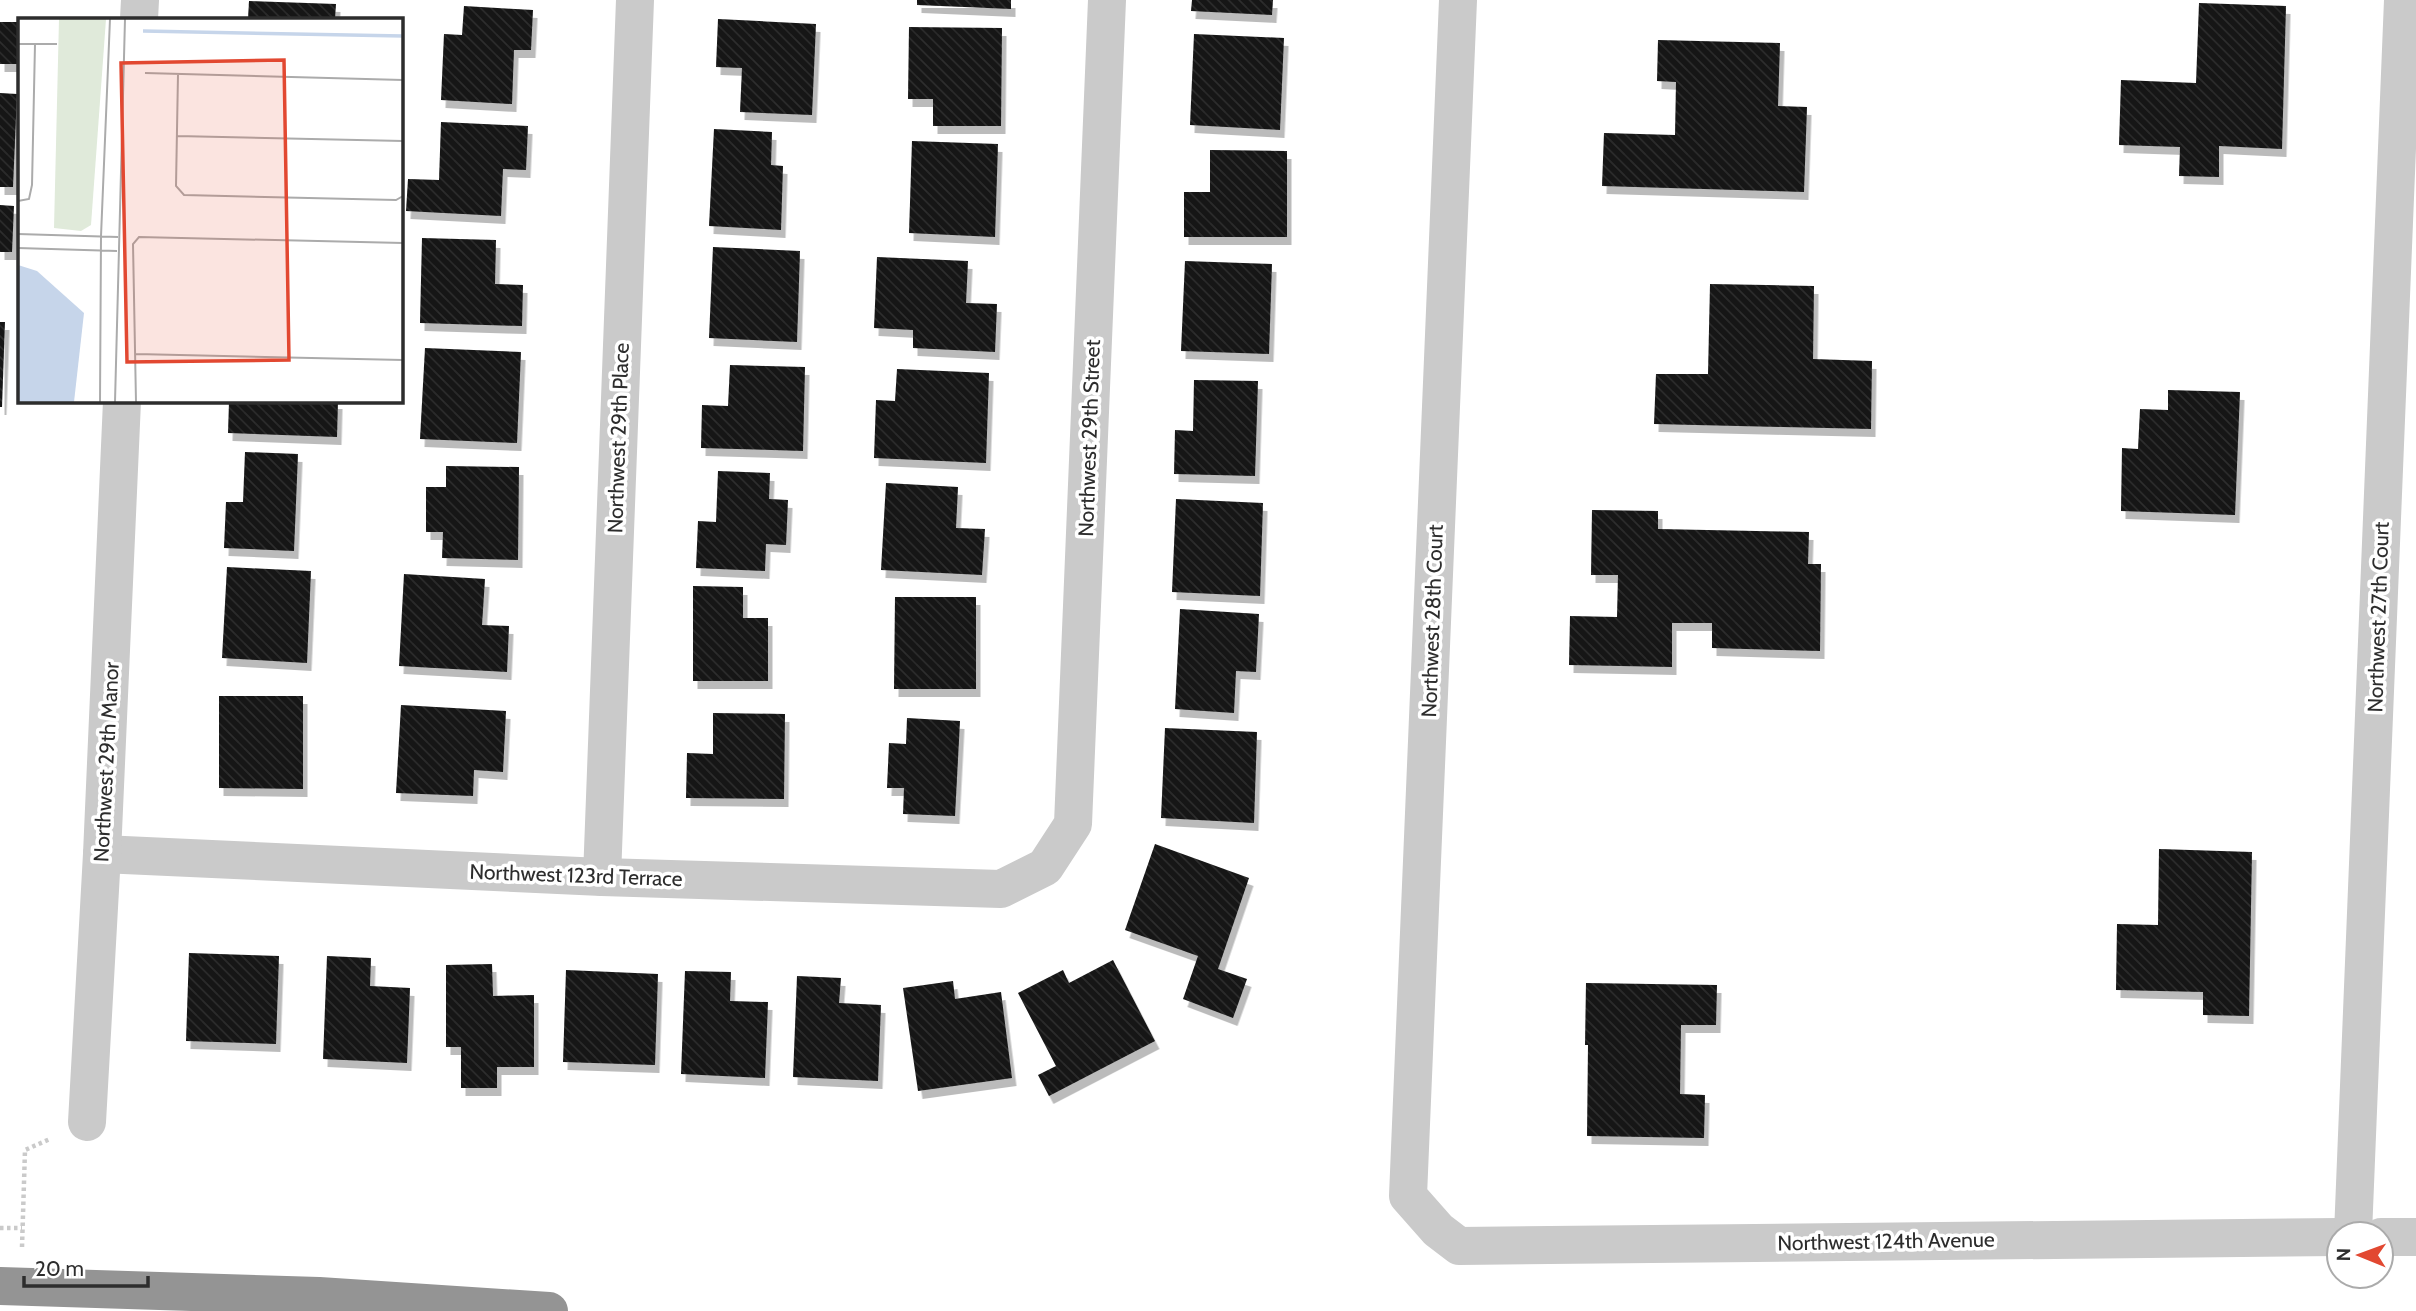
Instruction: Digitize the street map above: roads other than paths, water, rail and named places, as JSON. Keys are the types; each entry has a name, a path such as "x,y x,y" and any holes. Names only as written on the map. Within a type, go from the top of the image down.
{"highway":[{"path":"10,1286 319,1296 549,1311"}],"street":[{"path":"139,18 140,0"},
{"name":"Northwest 29th Place","path":"602,877 635,0"},
{"name":"Northwest 29th Street","path":"1045,867 1073,824 1107,0"},
{"name":"Northwest 28th Court","path":"1438,1230 1408,1196 1458,0"},
{"name":"Northwest 27th Court","path":"2354,1220 2403,0"},
{"name":"Northwest 29th Manor","path":"87,1122 122,402"},
{"name":"Northwest 123rd Terrace","path":"102,854 602,877 1001,890 1045,867"},
{"name":"Northwest 124th Avenue","path":"1438,1230 1460,1245 2325,1237"},
{"path":"2395,1237 2416,1237"}]}
